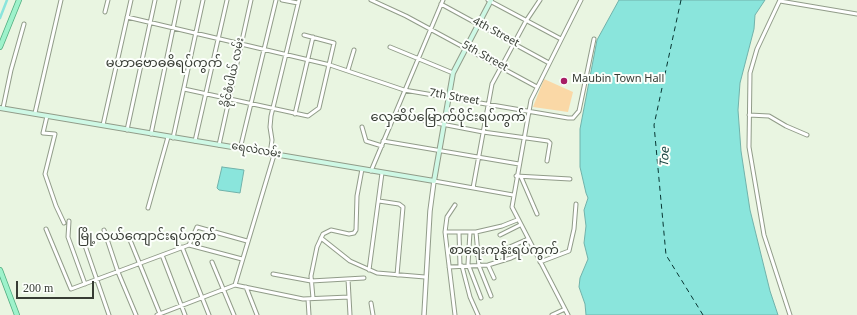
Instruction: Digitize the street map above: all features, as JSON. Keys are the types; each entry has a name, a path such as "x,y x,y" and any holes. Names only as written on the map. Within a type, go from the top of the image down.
{"main road":[{"path":"0,47 19,0"},
{"path":"434,181 453,73 490,0"},
{"name":"ရေလဲလမ်း","path":"2,108 272,155 434,181"},
{"path":"0,270 18,315"}],"street":[{"path":"35,114 61,0"},
{"path":"105,12 108,0"},
{"path":"103,125 131,0"},
{"path":"127,130 155,0"},
{"path":"151,134 179,0"},
{"path":"173,138 203,0"},
{"path":"196,142 227,0"},
{"name":"ခိုင်စံပါယ် လမ်း","path":"219,146 251,0"},
{"path":"240,149 276,0"},
{"path":"235,285 272,155 270,127 298,2 282,0"},
{"name":"5th Street","path":"371,0 537,87"},
{"path":"371,171 443,0"},
{"path":"490,0 561,40"},
{"path":"473,188 492,84 526,21 540,0"},
{"path":"568,315 520,226 512,207 516,176 531,100 581,0"},
{"path":"790,315 779,275 769,253 764,235 749,153 749,80 753,57 780,0 857,14"},
{"name":"4th Street","path":"441,4 549,63"},
{"name":"7th Street","path":"128,17 330,65 404,90 568,118 577,116 594,39"},
{"path":"2,108 24,24"},
{"path":"184,89 273,110 307,116 318,110 330,65 334,42 304,35"},
{"path":"295,114 313,37"},
{"path":"390,47 453,73"},
{"path":"348,70 354,50"},
{"path":"395,115 483,132 549,142 547,161"},
{"path":"749,115 769,116 786,126 807,134"},
{"path":"47,116 43,133 55,134 45,174 56,206 64,223"},
{"path":"362,127 366,141 382,146"},
{"path":"148,208 168,137"},
{"path":"384,141 519,164"},
{"path":"313,298 311,281 317,247 321,238 328,230 349,234 356,230 357,196 362,169"},
{"path":"369,270 382,172"},
{"path":"516,176 570,179"},
{"path":"521,177 537,214"},
{"path":"424,315 425,277 434,181"},
{"name":"ရေလဲလမ်း","path":"434,181 513,195"},
{"path":"379,201 399,204 403,207 397,275"},
{"path":"540,262 570,251 576,204"},
{"path":"455,205 447,217 445,232 455,315"},
{"path":"445,232 476,232 502,226 517,220"},
{"path":"69,222 68,237 85,284"},
{"path":"500,235 520,226"},
{"path":"189,245 198,227 247,242"},
{"path":"46,229 70,288 97,280 189,245 242,259"},
{"path":"104,230 118,272 136,315"},
{"path":"459,232 461,266 470,297 478,315"},
{"path":"470,232 468,249 469,266 481,298"},
{"path":"476,232 479,266 491,296"},
{"path":"82,234 109,315"},
{"path":"321,238 350,261 377,273 425,277"},
{"path":"496,253 528,239"},
{"path":"130,240 159,315 235,285 308,299 349,297"},
{"path":"182,248 209,315"},
{"path":"449,267 488,265 511,258 532,248"},
{"path":"477,254 490,251"},
{"path":"162,255 185,315"},
{"path":"212,262 234,315"},
{"path":"488,265 494,278"},
{"path":"273,274 311,281 364,278"},
{"path":"348,279 350,315"},
{"path":"246,287 257,315"},
{"path":"308,299 309,315"},
{"path":"371,303 372,315"},
{"path":"552,315 565,309"}],"shaded area":[{"path":"544,79 573,92 568,112 533,107"}],"water":[{"name":"Toe","path":"619,0 765,0 755,15 754,29 740,83 738,110 741,151 750,210 770,291 778,315 586,315 585,304 579,287 580,278 588,259 584,243 586,226 584,210 588,198 580,167 580,129 597,40"},
{"path":"222,167 244,170 240,193 219,190 217,188"}],"waterway":[{"path":"0,18 7,0"}],"ferry route":[{"path":"681,0 654,125 666,255 703,315"}],"place":[{"name":"Maubin Town Hall","path":"564,81"}],"district":[{"name":"မဟာဗောဓဓိရပ်ကွက်","path":"164,66"},
{"name":"လှေဆိပ်မြောက်ပိုင်းရပ်ကွက်","path":"448,120"},
{"name":"မြို့လယ်ကျောင်းရပ်ကွက်","path":"147,239"},
{"name":"စာရေးကုန်းရပ်ကွက်","path":"504,253"}]}
